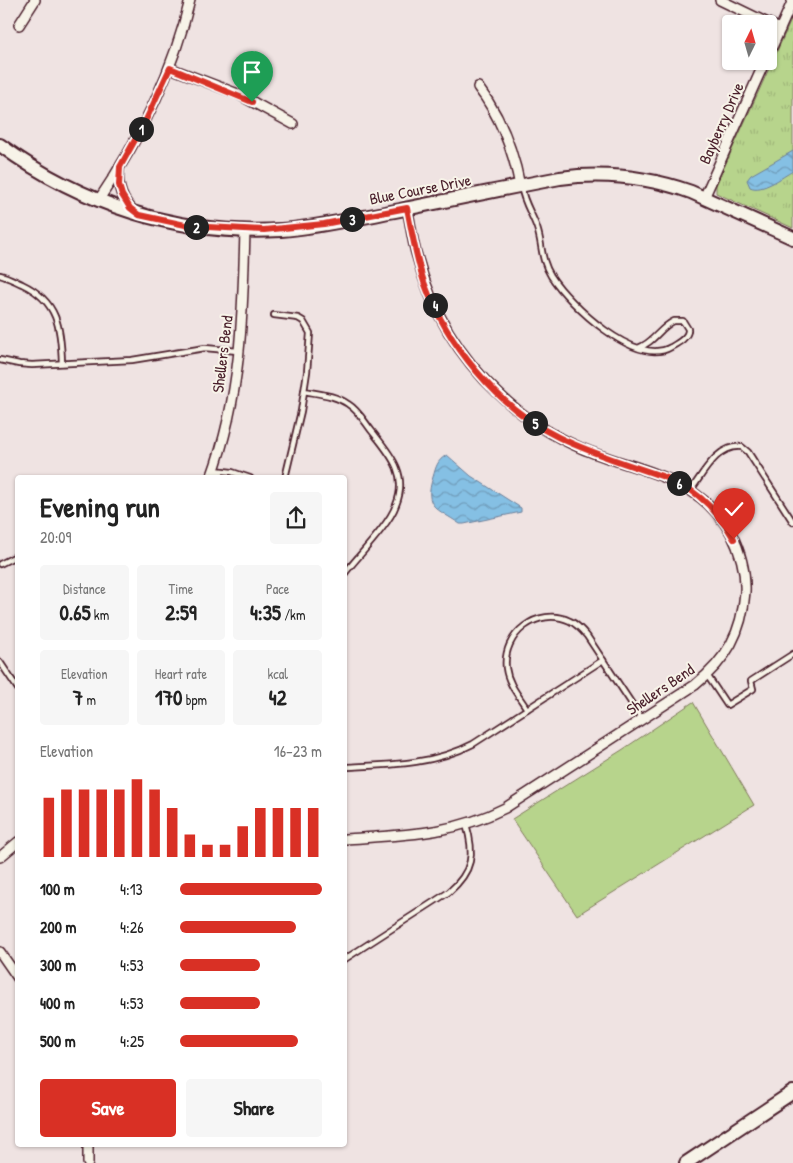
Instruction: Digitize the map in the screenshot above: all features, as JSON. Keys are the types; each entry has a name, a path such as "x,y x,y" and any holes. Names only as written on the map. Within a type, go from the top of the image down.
{"main road":[{"name":"Blue Course Drive","path":"0,145 49,178 98,201 139,215 190,226 245,230 301,228 580,176 615,176 658,182 704,198 793,238"},
{"path":"686,1163 793,1092"}],"street":[{"path":"19,25 35,0"},
{"path":"98,201 120,167 145,122 170,68 177,50 190,0"},
{"path":"720,0 780,29"},
{"path":"778,34 793,0"},
{"path":"170,68 238,94 293,124"},
{"name":"Bayberry Drive","path":"704,198 761,70"},
{"path":"478,88 505,132 513,153 520,186"},
{"path":"120,167 119,185 122,195 130,208 139,215"},
{"name":"Shellers Bend","path":"347,839 424,834 448,830 505,808 708,675 726,654 733,641 744,608 745,588 740,555 725,523 713,508 678,482 582,448 555,436 527,418 475,370 454,341 425,283 416,255 407,208"},
{"name":"Shellers Bend","path":"213,474 226,432 240,351 245,230"},
{"path":"0,857 15,844"},
{"path":"0,952 15,974"},
{"path":"88,1147 88,1163"}],"lane":[{"path":"520,186 524,203 537,228 542,256 551,276 570,300 592,320 610,334 638,348 652,351 665,350 686,336 688,329 682,321 674,321 648,344 638,348"},
{"path":"0,275 30,288 50,305 60,331 62,363"},
{"path":"274,315 298,318 304,321 310,333 304,391 294,444 285,475"},
{"path":"0,360 19,364 62,363 132,360 205,348 240,351"},
{"path":"304,391 335,397 350,404 394,460 400,476 399,495 393,513 347,570"},
{"path":"691,490 719,454 727,448 742,446 748,452 793,522"},
{"path":"213,474 232,472 241,475"},
{"path":"0,564 15,556"},
{"path":"527,708 508,679 506,662 508,647 517,632 531,622 540,618 551,617 570,621 587,636 642,720"},
{"path":"708,675 727,705 753,689 751,681 793,654"},
{"path":"347,767 411,763 445,756 473,744 603,660"},
{"path":"0,662 15,684"},
{"path":"347,958 457,885 464,877 471,860 472,844 466,824"}],"green space":[{"path":"793,16 793,228 716,193 716,185 768,70 778,70 778,49"},
{"path":"693,702 754,805 577,915 512,819 622,750"}],"water":[{"path":"793,151 793,171 766,186 760,188 750,187 747,180 751,175"},
{"path":"447,455 471,476 521,508 521,512 460,524 439,510 431,501 430,487 437,464"}],"route":[{"path":"252,102 238,94 170,68 145,122 120,167 119,185 123,198 130,208 139,215 190,226 245,230 301,228 407,208 416,255 425,283 454,341 475,370 527,418 555,436 582,448 678,482 699,495 725,523 734,539"}]}
